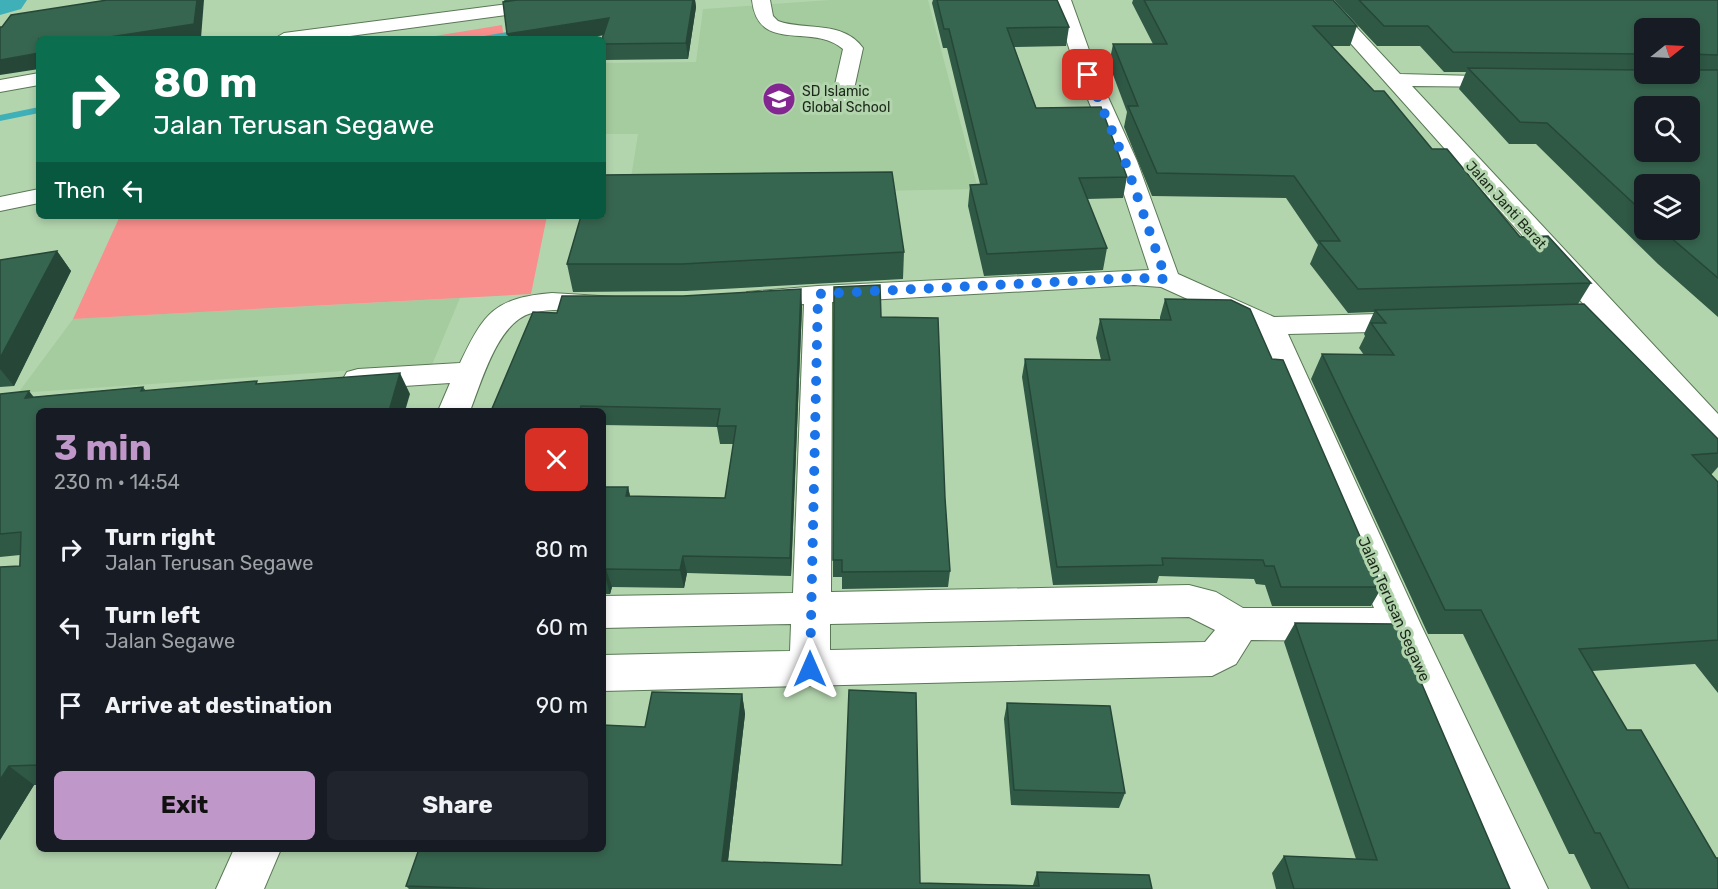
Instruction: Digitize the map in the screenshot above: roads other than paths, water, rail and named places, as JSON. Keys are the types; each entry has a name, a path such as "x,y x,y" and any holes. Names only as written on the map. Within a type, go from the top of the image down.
{"street":[{"path":"307,36 580,0"},
{"path":"761,0 764,18 768,24 780,28 830,33 846,40 853,48 843,98"},
{"path":"1062,0 1084,66 1125,161 1166,279"},
{"name":"Jalan Janti Barat","path":"1321,0 1718,435"},
{"path":"0,86 36,80"},
{"path":"1392,80 1532,81"},
{"path":"0,204 36,197"},
{"path":"730,300 1134,278 1166,279 1270,326 1438,321"},
{"path":"810,669 818,294"},
{"path":"455,408 500,316 518,308 543,303 633,303"},
{"path":"1522,319 1608,316"},
{"name":"Jalan Terusan Segawe","path":"1270,326 1401,625 1524,889"},
{"path":"329,380 471,372"},
{"path":"606,612 811,610 1189,601 1216,610 1238,624 1401,625"},
{"path":"606,673 1212,659 1222,653 1230,643 1238,624"},
{"path":"240,889 257,852"}],"waterway":[{"path":"0,2 6,0"},
{"path":"491,36 525,31"},
{"path":"0,118 36,111"}],"place":[{"name":"SD Islamic Global School","path":"779,99"}]}
